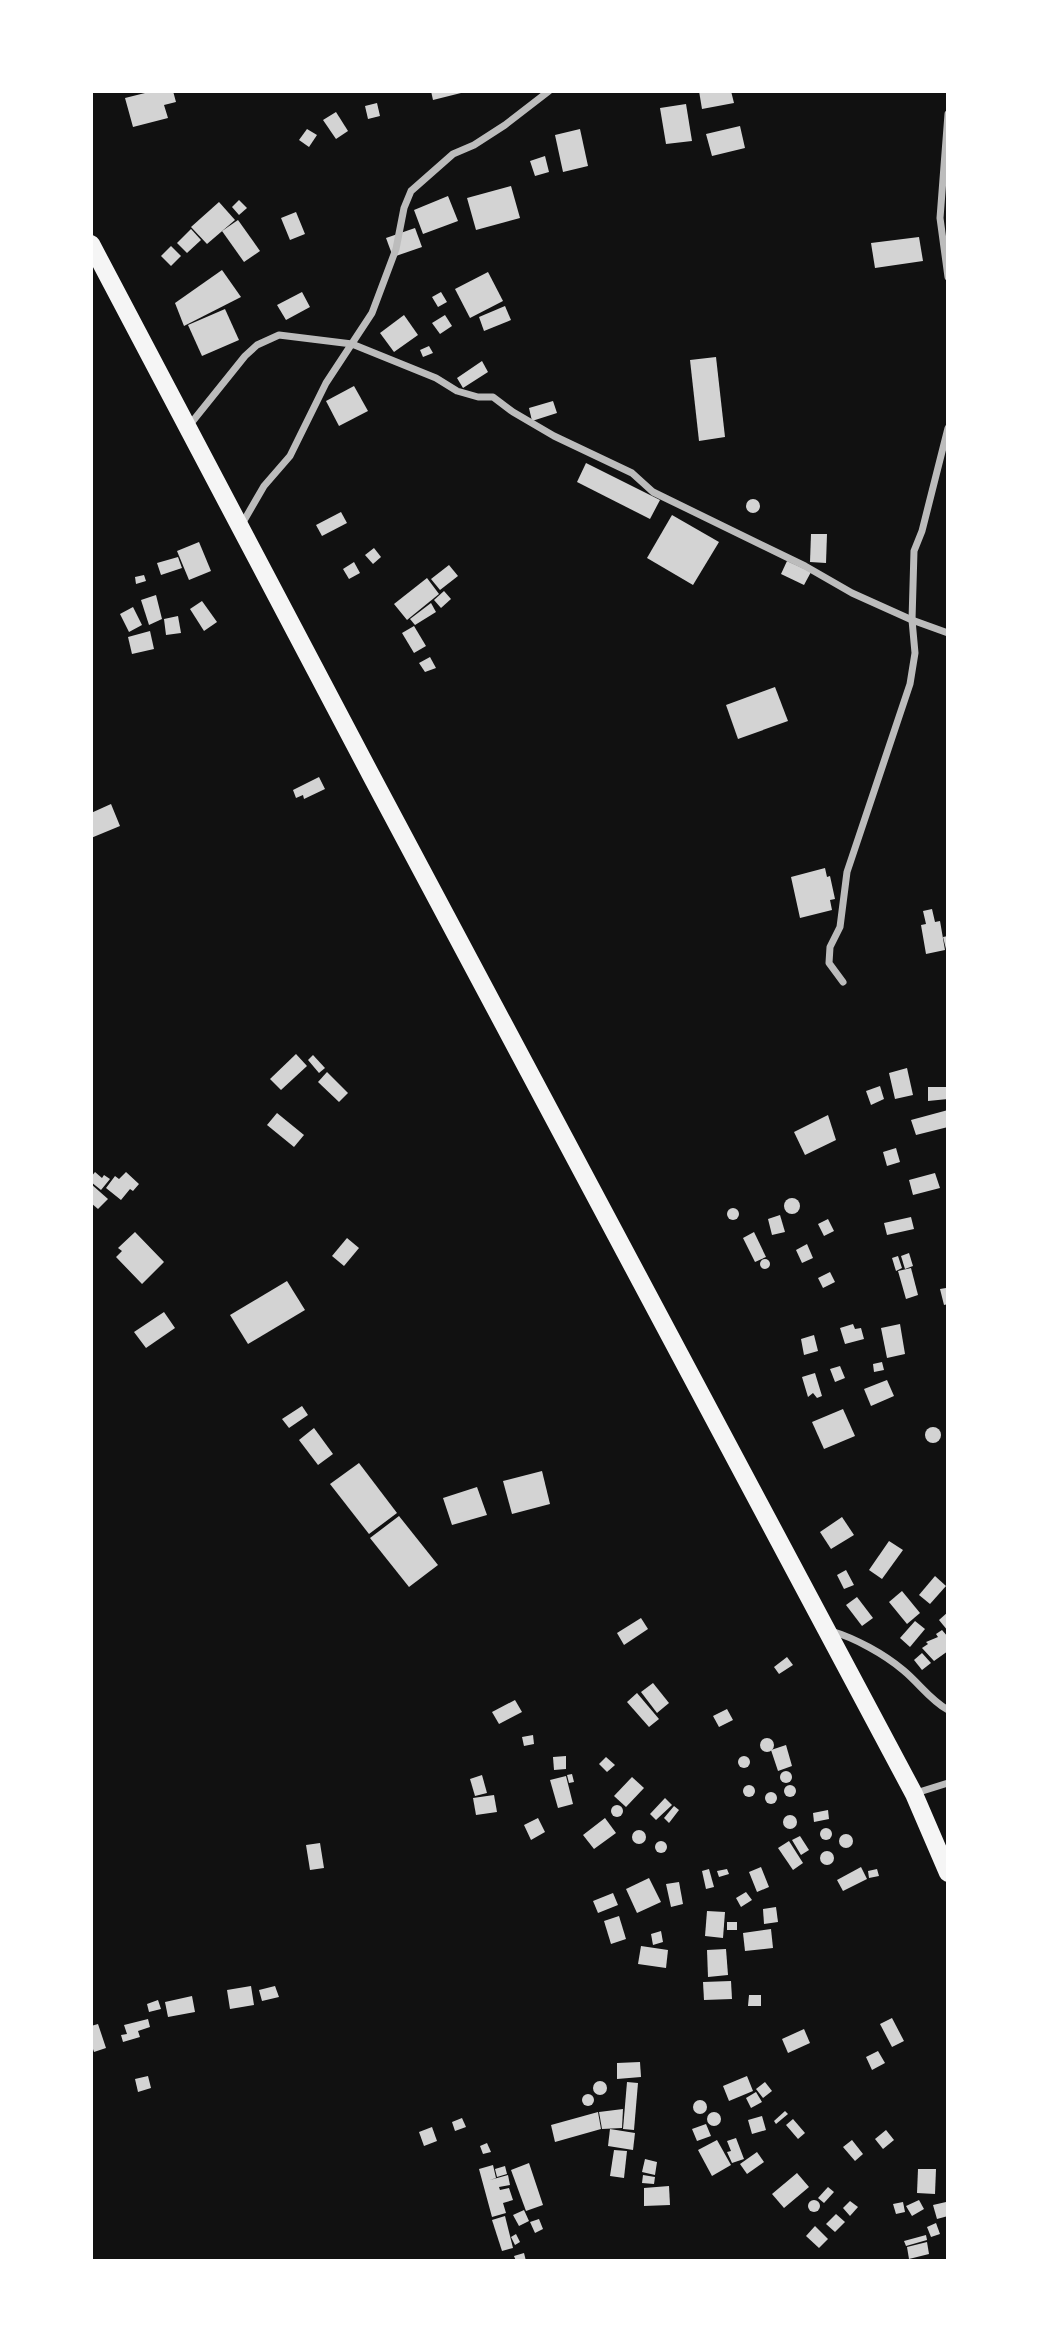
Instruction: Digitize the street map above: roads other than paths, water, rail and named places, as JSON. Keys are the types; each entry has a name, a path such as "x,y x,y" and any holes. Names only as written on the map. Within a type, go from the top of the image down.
{"main road":[{"path":"91,244 914,1794 948,1873"}],"street":[{"path":"240,528 264,486 290,456 326,383 372,313 396,250 404,208 411,191 453,154 474,145 505,125 549,91"},
{"path":"948,114 940,218 948,277"},
{"path":"187,427 257,345 279,335 352,344 427,374 457,391 478,397 493,397 554,436 632,474 653,492 805,566 852,593 948,633"},
{"path":"843,982 829,963 830,947 840,927 847,872 910,684 915,653 912,620 914,551 922,531 948,428"},
{"path":"826,1630 851,1639 904,1671 936,1704 948,1710"},
{"path":"914,1794 948,1783"}]}
